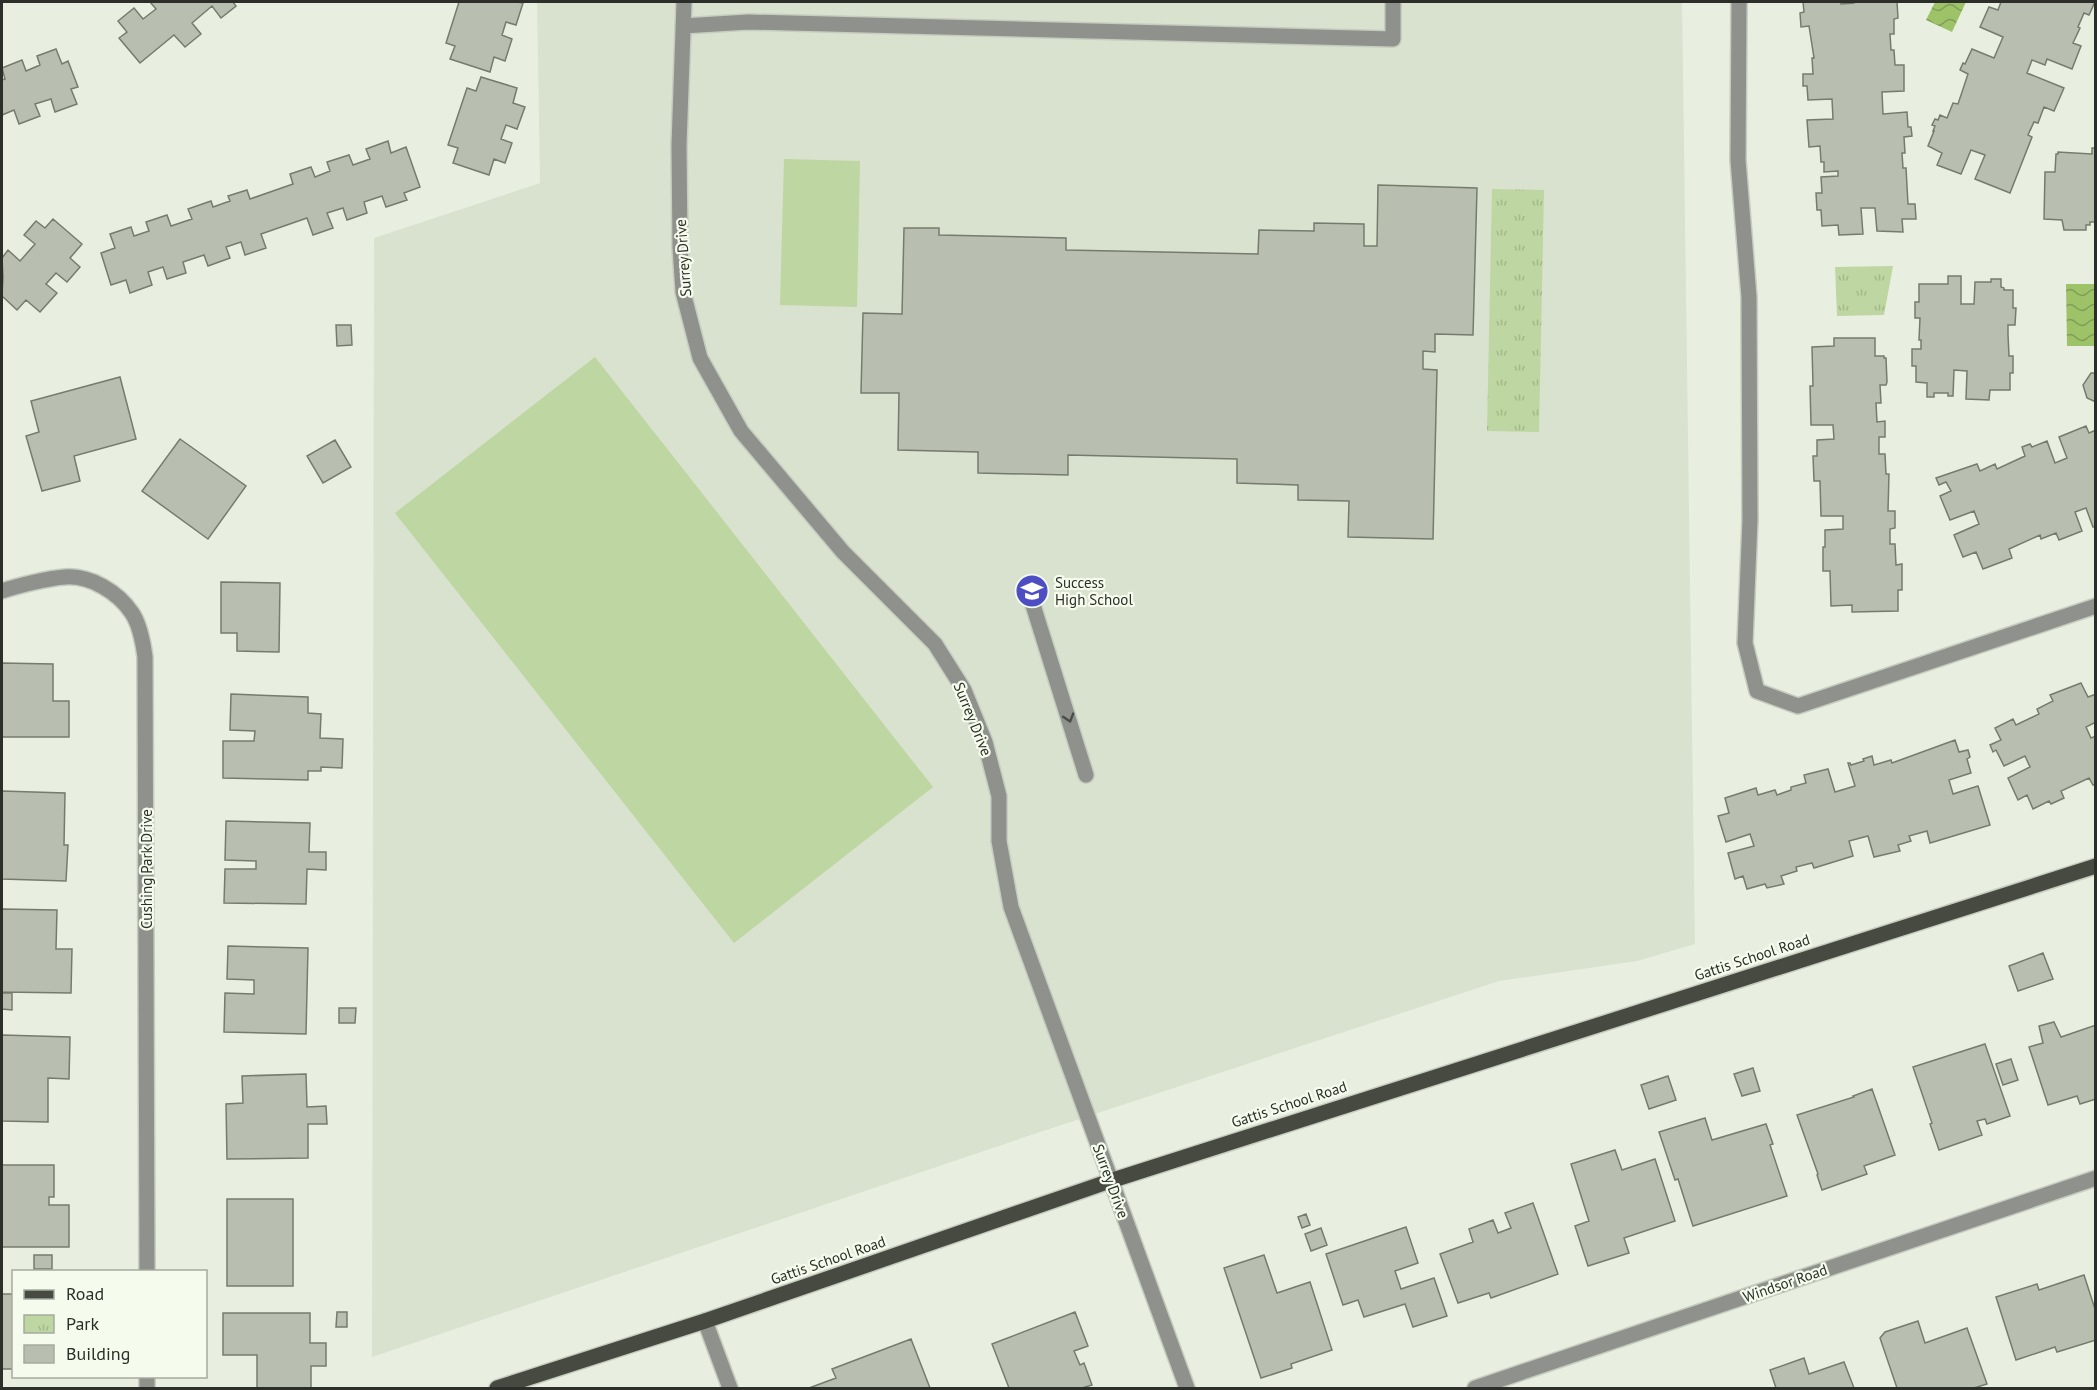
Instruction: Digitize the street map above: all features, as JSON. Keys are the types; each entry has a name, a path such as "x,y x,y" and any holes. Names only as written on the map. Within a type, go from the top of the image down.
{"main road":[{"name":"Gattis School Road","path":"496,1389 705,1322 1110,1181 2096,866"}],"street":[{"name":"Surrey Drive","path":"684,2 679,145 683,292 700,358 741,431 843,552 935,644 964,690 985,742 999,796 999,841 1011,907 1187,1389"},
{"path":"683,26 748,22 1393,39 1393,2"},
{"path":"1739,2 1738,160 1749,309 1750,520 1745,643 1757,691 1798,706 2096,606"},
{"name":"Cushing Park Drive","path":"2,591 66,576 92,580 112,593 132,613 142,638 145,657 147,1270"},
{"path":"1028,589 1086,775"},
{"name":"Windsor Road","path":"1475,1389 2096,1178"},
{"path":"705,1322 730,1389"}],"shaded area":[{"name":"Success High School","path":"537,2 1682,2 1695,944 1637,961 1499,981 1034,1134 372,1357 374,238 540,183"}],"green space":[{"path":"784,159 860,161 857,307 780,305"},
{"path":"1492,189 1544,190 1539,432 1487,431"},
{"path":"1893,266 1884,315 1837,316 1835,267"},
{"path":"595,357 933,787 734,943 395,513"}],"water":[{"path":"1935,2 1966,2 1952,32 1926,20"},
{"path":"2066,284 2095,284 2095,346 2067,346"}],"building":[{"path":"150,2 233,2 236,6 221,18 212,6 192,23 201,34 185,47 174,35 140,63 119,38 127,32 118,21 134,8 143,19 156,9"},
{"path":"459,2 523,3 516,25 506,22 502,35 512,39 505,61 494,57 490,72 450,59 455,46 446,43"},
{"path":"1803,2 1841,2 1841,4 1897,2 1898,18 1894,19 1894,34 1890,34 1891,50 1894,50 1895,65 1904,65 1904,91 1882,92 1883,114 1907,112 1908,127 1911,127 1912,136 1904,137 1905,153 1902,153 1903,168 1906,168 1908,204 1915,204 1916,219 1902,219 1903,232 1877,231 1875,208 1861,208 1863,234 1839,235 1838,225 1822,226 1821,210 1817,210 1816,193 1822,193 1821,177 1838,176 1838,171 1824,172 1820,146 1809,147 1807,120 1833,119 1832,99 1808,100 1807,86 1803,86 1803,74 1813,74 1812,58 1814,58 1809,26 1801,27 1800,13 1804,12"},
{"path":"2001,2 2095,2 2089,15 2084,13 2078,27 2080,28 2073,43 2081,46 2072,69 2047,59 2045,65 2032,60 2027,73 2064,88 2054,111 2044,107 2038,123 2034,122 2028,135 2032,137 2010,193 1975,179 1985,155 1971,150 1961,174 1937,165 1942,153 1928,146 1934,131 1935,126 1932,125 1935,119 1938,120 1940,115 1947,118 1953,103 1958,104 1968,74 1960,70 1972,49 1994,58 2003,37 1980,27 1989,7 1998,10"},
{"path":"56,49 62,64 68,61 78,87 71,89 77,104 55,112 51,99 35,104 40,116 19,124 14,110 2,115 2,80 5,79 2,68 22,60 26,71 40,65 37,56"},
{"path":"481,77 517,88 513,103 525,107 517,129 506,125 501,139 512,143 505,163 494,159 489,175 453,163 458,148 448,145 467,88 476,91"},
{"path":"388,141 391,153 406,147 420,187 404,193 407,200 386,207 382,196 364,202 367,213 347,220 343,208 327,213 333,228 313,235 307,218 261,234 266,248 245,255 241,242 226,247 230,258 208,266 204,255 183,262 186,273 167,279 163,267 148,272 152,285 130,293 126,280 111,285 101,253 115,248 110,234 131,227 134,236 149,231 146,222 167,215 171,226 192,219 188,209 211,201 213,207 230,201 228,196 247,190 250,199 293,184 290,174 311,167 315,177 330,171 327,162 349,155 353,165 370,159 366,149"},
{"path":"2092,148 2096,148 2096,222 2086,225 2086,230 2064,230 2062,220 2044,219 2045,172 2055,172 2058,152 2092,154"},
{"path":"1378,185 1477,188 1473,335 1435,334 1435,352 1423,351 1423,369 1437,370 1433,539 1348,537 1349,501 1298,500 1298,485 1237,483 1237,459 1068,455 1068,475 978,473 978,452 898,450 899,393 861,393 863,313 902,314 904,228 939,228 939,235 1066,238 1066,250 1258,254 1259,230 1314,231 1314,223 1364,224 1364,246 1377,246"},
{"path":"53,219 82,244 70,258 80,267 67,282 56,273 46,284 57,293 40,312 26,300 17,310 2,296 2,258 8,250 20,261 35,244 24,235 36,221 45,228"},
{"path":"1948,276 1961,276 1961,304 1974,304 1975,282 1991,282 1991,279 2001,279 2001,287 2004,290 2013,290 2013,308 2016,308 2015,325 2008,325 2009,356 2013,356 2010,390 1990,390 1989,400 1966,399 1967,371 1954,370 1953,396 1948,396 1948,393 1934,393 1934,397 1927,397 1927,383 1916,382 1916,366 1912,366 1912,349 1921,349 1920,318 1915,318 1915,302 1919,302 1919,284 1948,284"},
{"path":"336,325 351,325 352,345 337,346"},
{"path":"1834,338 1875,338 1875,356 1886,358 1887,382 1886,385 1880,385 1881,403 1876,403 1877,422 1885,421 1885,437 1879,437 1879,454 1885,454 1886,474 1889,474 1888,511 1895,511 1895,528 1890,529 1890,544 1895,544 1896,565 1902,564 1902,590 1898,590 1898,611 1852,612 1852,605 1831,606 1830,571 1823,571 1825,530 1843,529 1843,516 1821,516 1820,481 1814,481 1813,456 1817,456 1817,440 1834,439 1833,425 1811,425 1810,386 1813,386 1812,347 1834,346"},
{"path":"2091,373 2096,373 2096,402 2087,398 2083,385"},
{"path":"120,377 136,439 74,456 80,481 42,491 26,436 39,432 31,401"},
{"path":"2086,426 2089,433 2096,430 2096,526 2093,527 2086,508 2075,512 2082,531 2059,540 2056,533 2041,539 2040,535 2009,549 2012,558 1983,569 1976,552 1963,557 1954,535 1979,524 1974,511 1950,520 1940,496 1951,491 1946,482 1939,485 1936,478 1977,464 1980,471 1995,464 1997,469 2025,456 2022,447 2030,444 2032,447 2047,441 2055,463 2067,458 2059,437"},
{"path":"180,439 246,486 208,539 142,491"},
{"path":"335,440 351,467 323,483 307,456"},
{"path":"221,582 280,583 279,652 237,651 237,633 221,633"},
{"path":"2,663 53,664 53,701 69,701 69,737 2,737"},
{"path":"2081,683 2088,697 2096,694 2096,722 2086,727 2091,738 2096,736 2096,784 2093,785 2089,778 2061,791 2064,798 2051,804 2049,801 2033,809 2027,795 2018,800 2008,778 2030,767 2025,756 2004,766 1996,750 1993,752 1990,745 2001,740 1995,728 2013,719 2016,725 2039,714 2037,709 2053,701 2050,695"},
{"path":"231,694 308,697 308,713 321,714 320,738 343,739 342,768 321,767 321,771 308,771 308,780 223,778 223,741 254,741 255,731 230,730"},
{"path":"1955,740 1959,752 1968,750 1970,757 1967,759 1971,773 1949,780 1953,794 1978,786 1990,825 1930,843 1927,831 1909,836 1911,841 1898,845 1900,851 1874,857 1868,836 1849,841 1853,856 1814,868 1812,863 1796,867 1797,871 1781,876 1784,884 1767,888 1765,884 1747,889 1743,876 1735,879 1728,853 1754,846 1750,834 1726,842 1718,816 1729,813 1725,798 1756,788 1758,795 1775,790 1777,795 1791,790 1791,787 1806,783 1804,775 1828,769 1835,792 1855,786 1848,763 1851,765 1872,756 1874,765 1891,760 1892,763"},
{"path":"2,791 65,793 64,845 68,845 66,881 2,879"},
{"path":"226,821 310,823 309,852 326,852 326,870 307,869 306,904 224,903 225,869 256,869 256,861 225,860"},
{"path":"2,909 57,910 56,949 72,949 71,993 2,992"},
{"path":"228,946 308,948 306,1034 224,1032 225,993 254,994 254,980 227,979"},
{"path":"2043,953 2053,979 2018,991 2009,966"},
{"path":"2,993 12,993 12,1010 2,1009"},
{"path":"339,1008 356,1008 355,1023 339,1023"},
{"path":"2054,1022 2061,1037 2096,1025 2096,1099 2080,1104 2077,1096 2048,1105 2029,1047 2043,1043 2039,1026"},
{"path":"2,1035 70,1037 69,1079 48,1078 48,1122 2,1121"},
{"path":"1985,1044 2010,1116 1987,1124 1985,1119 1977,1121 1982,1135 1939,1150 1913,1067"},
{"path":"2011,1059 2018,1080 2003,1085 1996,1064"},
{"path":"1753,1068 1760,1091 1742,1096 1734,1074"},
{"path":"306,1074 307,1107 326,1106 327,1124 308,1124 308,1158 227,1159 226,1104 243,1103 242,1076"},
{"path":"1668,1076 1676,1100 1649,1109 1641,1085"},
{"path":"1872,1089 1895,1155 1864,1166 1867,1174 1822,1190 1797,1115"},
{"path":"1705,1118 1712,1140 1766,1124 1773,1144 1770,1145 1787,1196 1693,1226 1678,1179 1675,1180 1659,1132"},
{"path":"1615,1150 1622,1170 1655,1159 1675,1221 1624,1238 1629,1253 1588,1266 1575,1226 1589,1221 1571,1164"},
{"path":"2,1165 54,1165 54,1197 49,1197 49,1205 69,1205 69,1247 2,1247"},
{"path":"227,1199 293,1199 293,1286 227,1286"},
{"path":"1533,1203 1558,1274 1491,1298 1489,1293 1458,1303 1440,1254 1473,1242 1469,1229 1493,1220 1498,1233 1511,1228 1505,1213"},
{"path":"1306,1214 1310,1225 1302,1228 1298,1217"},
{"path":"1406,1227 1418,1263 1395,1271 1401,1289 1434,1278 1447,1316 1413,1327 1405,1304 1364,1317 1358,1300 1343,1305 1326,1254"},
{"path":"1321,1228 1327,1245 1311,1251 1305,1234"},
{"path":"34,1255 52,1255 52,1269 34,1269"},
{"path":"1264,1255 1277,1293 1310,1282 1332,1350 1291,1364 1292,1368 1261,1378 1224,1268"},
{"path":"2084,1275 2096,1312 2096,1340 2057,1352 2055,1347 2016,1360 1996,1297 2037,1284 2039,1290"},
{"path":"2,1294 12,1294 12,1369 2,1369"},
{"path":"337,1312 347,1312 347,1327 336,1327"},
{"path":"1075,1312 1088,1346 1074,1351 1080,1365 1084,1363 1092,1385 1082,1388 1009,1388 992,1344"},
{"path":"223,1313 310,1313 310,1343 326,1343 326,1366 311,1366 311,1388 257,1388 257,1355 223,1355"},
{"path":"1918,1321 1925,1343 1967,1328 1987,1384 1974,1388 1897,1388 1880,1338 1885,1332"},
{"path":"911,1339 930,1388 809,1388 836,1378 832,1369"},
{"path":"1804,1358 1809,1374 1844,1362 1854,1388 1776,1388 1770,1370"}],"place":[{"name":"Success High School","path":"1032,591"}]}
